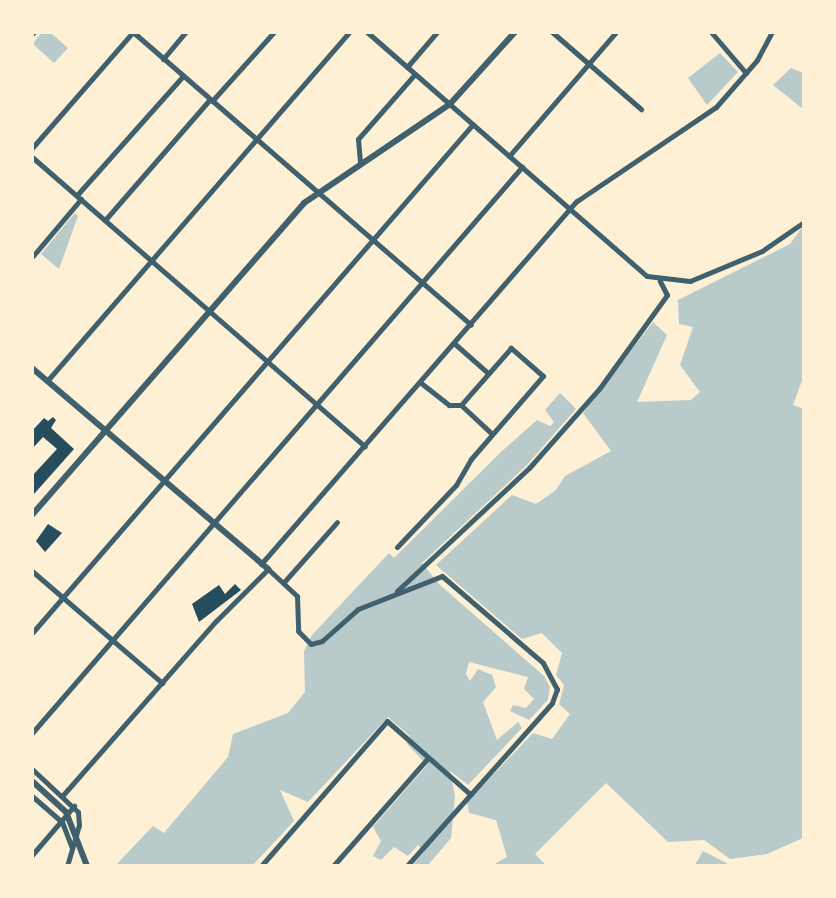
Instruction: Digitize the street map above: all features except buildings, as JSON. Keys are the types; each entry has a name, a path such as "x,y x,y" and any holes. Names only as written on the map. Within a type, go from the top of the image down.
{"street":[{"path":"163,59 186,32"},
{"path":"105,220 274,32"},
{"path":"47,381 349,32"},
{"path":"367,32 647,276 660,281 690,281 732,265 784,239 804,222"},
{"path":"407,68 437,32"},
{"path":"32,515 316,191 450,104 515,32"},
{"path":"552,32 641,109"},
{"path":"510,156 616,32"},
{"path":"710,32 746,73"},
{"path":"261,564 455,344 570,209 716,107 746,73 772,32"},
{"path":"32,148 133,33 471,325"},
{"path":"360,162 358,139 414,74"},
{"path":"32,257 79,197 183,76"},
{"path":"32,633 474,124"},
{"path":"32,157 366,446"},
{"path":"32,733 522,167"},
{"path":"395,593 529,468 598,389 667,295 660,281"},
{"path":"455,344 488,373"},
{"path":"397,548 456,486 492,434 543,376 511,348 461,405"},
{"path":"32,368 284,582 297,596 298,631 311,644 322,641 358,609 442,576 543,663 554,679 556,690 552,703 407,866"},
{"path":"421,383 449,405 461,405 492,434"},
{"path":"284,582 337,522"},
{"path":"63,795 162,683 268,570"},
{"path":"32,571 162,683"},
{"path":"262,866 387,721 470,794"},
{"path":"333,866 428,758"},
{"path":"32,769 63,795 78,812 77,833 67,866"},
{"path":"39,774 32,782 66,812 87,856 88,866"},
{"path":"32,796 62,822 72,850"},
{"path":"32,855 74,806"}],"shaded area":[{"path":"41,33 51,33 68,48 54,63 33,44"},
{"path":"720,53 738,72 707,105 688,78"},
{"path":"791,68 803,73 803,109 773,85"},
{"path":"75,213 78,216 59,269 41,254"},
{"path":"803,226 803,378 793,405 804,409 803,838 767,854 730,859 704,840 668,842 606,783 535,854 546,865 493,865 507,857 496,820 469,813 467,802 533,733 552,739 570,714 559,704 564,685 556,675 562,653 542,633 522,639 436,565 512,495 536,504 556,490 565,476 611,451 583,413 653,322 667,335 637,402 691,400 700,392 680,365 693,327 679,324 678,300 790,244"},
{"path":"560,393 576,409 526,466 422,563 439,584 544,676 550,687 548,700 529,720 510,711 513,705 526,708 534,699 524,689 528,677 469,662 466,674 470,681 478,669 492,675 496,687 483,702 497,740 518,722 522,728 468,785 450,771 455,796 451,838 428,865 413,865 424,852 418,845 408,856 394,847 381,860 373,856 381,841 373,827 427,765 407,744 410,736 388,717 308,802 280,790 294,821 253,865 115,866 153,826 164,833 228,757 233,734 288,713 305,692 304,651 312,635 389,553 394,558 502,451 537,420 550,426 554,422 545,410"},
{"path":"703,851 730,865 695,865"}]}
